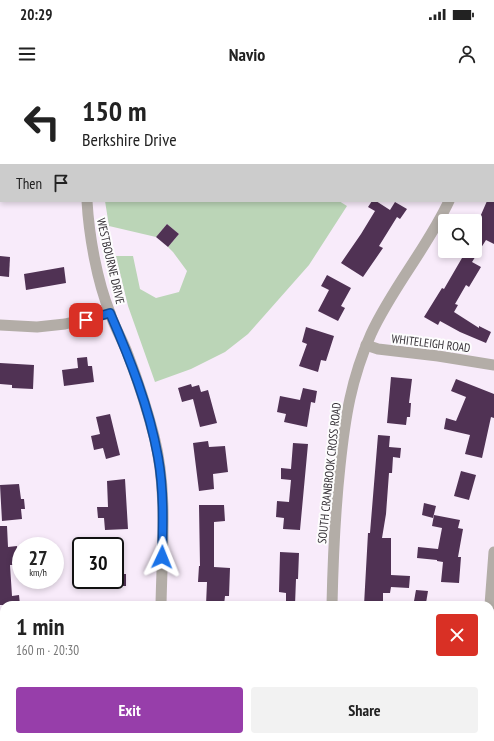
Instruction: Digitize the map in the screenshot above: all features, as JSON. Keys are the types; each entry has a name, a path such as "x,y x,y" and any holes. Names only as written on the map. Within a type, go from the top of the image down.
{"street":[{"name":"WESTBOURNE DRIVE","path":"87,202 88,222 99,274 110,313 128,355 141,393 158,458 163,513 161,601"},
{"name":"SOUTH CRANBROOK CROSS ROAD","path":"332,601 336,509 348,405 355,375 366,345 383,311 425,245 448,202"},
{"path":"0,325 37,327 65,324 110,313"},
{"name":"WHITELEIGH ROAD","path":"366,345 378,350 453,358 494,365"},
{"path":"490,601 494,552"}],"green space":[{"path":"105,202 341,202 347,206 309,265 248,334 225,352 191,369 155,382 128,306 116,256 133,256 140,289 156,298 179,292 187,271 168,247 179,234 167,224 156,237 109,226"}],"building":[{"path":"371,202 378,202 390,210 395,202 407,209 400,219 397,217 379,246 383,248 363,277 341,263 375,211 368,207"},
{"path":"487,202 494,202 494,244 486,240 482,246 481,214"},
{"path":"167,224 179,234 168,247 156,237"},
{"path":"0,256 10,257 9,277 0,276"},
{"path":"462,258 475,258 472,262 481,267 469,287 466,285 455,304 458,305 454,312 479,328 479,326 491,332 486,343 460,332 440,321 438,325 424,317 442,288 444,289"},
{"path":"64,267 66,283 26,290 24,274"},
{"path":"327,275 351,288 341,306 345,308 338,321 318,311 329,290 321,286"},
{"path":"306,327 334,336 326,361 321,360 318,372 299,366 307,344 302,342"},
{"path":"87,357 88,366 92,366 94,382 64,386 62,370 78,368 77,358"},
{"path":"0,363 34,365 33,389 12,388 12,385 0,384"},
{"path":"391,377 412,379 409,403 411,403 410,417 407,417 406,425 387,423"},
{"path":"456,379 494,394 494,418 491,417 482,458 465,454 470,435 444,429 446,418 456,421 466,397 451,391"},
{"path":"191,384 192,387 199,385 201,392 208,390 217,423 200,427 193,399 182,402 178,388"},
{"path":"303,388 317,391 315,403 311,402 307,427 284,422 286,414 277,412 280,396 300,400"},
{"path":"110,414 120,455 106,459 103,448 94,450 91,436 100,434 96,417"},
{"path":"378,435 390,436 389,447 401,448 400,458 393,457 392,473 389,473 386,514 382,538 391,538 391,575 410,576 409,588 391,587 390,593 383,593 383,601 364,601 368,533 370,533"},
{"path":"208,441 209,447 225,446 228,472 213,474 214,489 199,491 193,443"},
{"path":"293,443 308,444 300,530 283,529 284,518 276,517 277,501 289,502 291,480 281,479 281,468 291,469"},
{"path":"461,471 476,475 469,500 454,496"},
{"path":"125,479 128,529 105,530 104,518 98,518 97,507 108,507 107,481"},
{"path":"19,484 21,499 24,499 25,509 21,509 22,519 2,521 0,485"},
{"path":"424,503 436,506 433,518 422,515"},
{"path":"199,505 224,505 225,521 214,522 214,567 230,568 229,596 225,596 224,601 206,601 207,582 198,582 200,566"},
{"path":"434,515 460,520 458,528 463,529 458,557 461,557 459,583 441,582 443,562 417,558 418,547 438,549 442,528 432,526"},
{"path":"0,526 7,526 8,547 12,547 12,565 10,565 12,596 19,595 20,601 0,601"},
{"path":"280,552 299,553 295,601 286,601 286,593 279,592"},
{"path":"124,574 126,574 126,586 124,586"},
{"path":"416,590 428,591 426,601 414,601"}],"route":[{"path":"86,320 110,313 128,355 141,393 154,436 158,458 162,491 162,557"}]}
